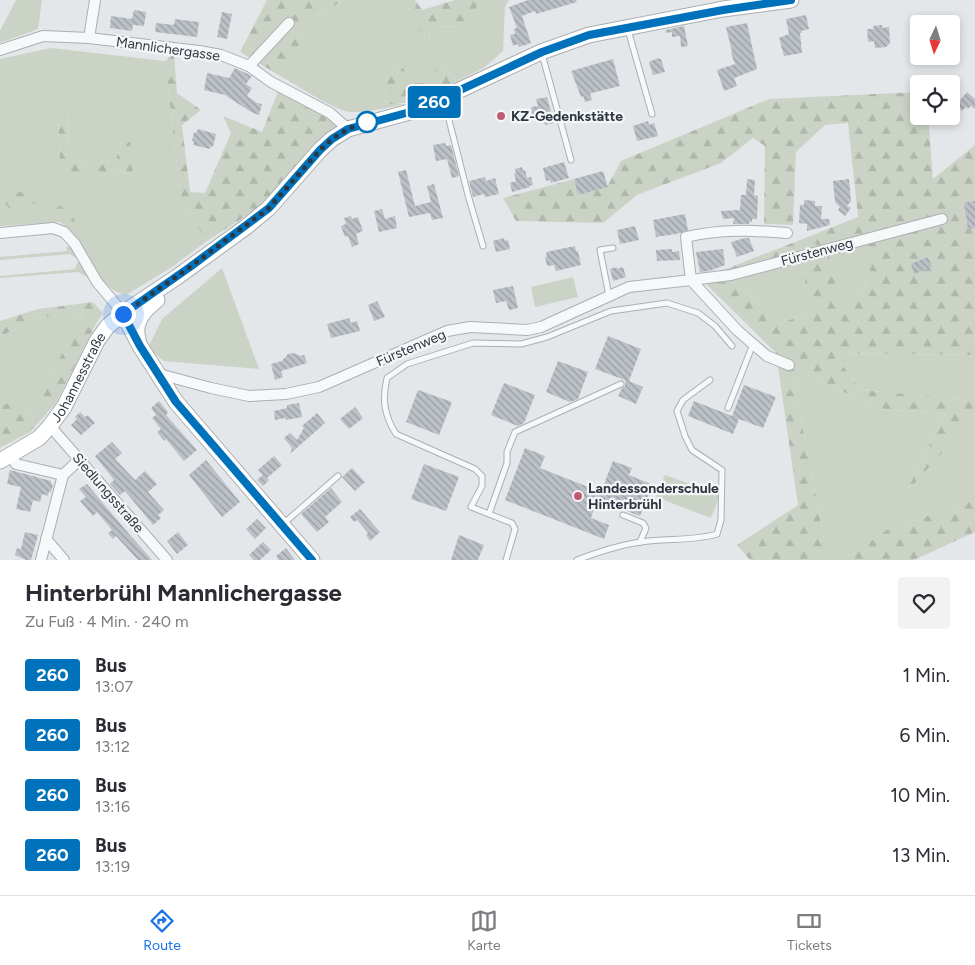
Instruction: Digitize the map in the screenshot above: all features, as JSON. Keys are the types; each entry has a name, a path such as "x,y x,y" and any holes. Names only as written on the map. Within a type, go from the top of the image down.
{"main road":[{"name":"Johannesstraße","path":"6,458 40,438 50,426 64,407 96,341 107,327 246,227 269,208 320,150 332,139 348,129 417,110 542,52 589,35 722,5 791,0"},
{"path":"140,346 137,324 141,316 147,307 171,290 177,277"},
{"path":"123,314 140,346 176,402 312,560"}],"street":[{"path":"88,38 96,0"},
{"path":"249,66 290,22"},
{"name":"Mannlichergasse","path":"0,50 43,36 88,38 221,55 249,66 270,82 330,113 348,129"},
{"name":"Fürstenweg","path":"159,374 249,396 286,394 318,387 447,331 470,327 527,330 541,327 629,286 732,276 942,219"},
{"path":"0,232 53,228 64,232 76,244 97,282 123,314"},
{"path":"788,233 749,230 710,231 686,237 691,280 737,330 753,344 767,356 789,365"},
{"name":"Siedlungsstraße","path":"50,426 167,560"},
{"path":"6,458 16,464 63,475"},
{"path":"40,560 63,475 79,460"},
{"path":"46,539 64,560"}],"lane":[{"path":"628,27 652,114"},
{"path":"542,52 570,160"},
{"path":"444,98 468,195 483,246"},
{"path":"609,296 600,250 613,248"},
{"path":"506,560 515,528 512,523 471,507 482,486 482,476 475,469 396,434 389,423 383,396 387,378 407,364 473,343 522,344 546,338 611,311 667,303 698,313 714,326 732,346"},
{"path":"728,408 753,344"},
{"path":"577,560 640,542 706,537 718,534 721,520 722,470 692,450 685,436 677,411 683,400 710,380"},
{"path":"489,514 507,463 507,452 515,432 621,384"},
{"path":"282,525 338,476"},
{"path":"623,515 643,522 646,528 640,542"}],"green space":[{"path":"16,0 42,0 38,29 0,43 0,31"},
{"path":"267,0 342,0 308,20 287,80 240,52"},
{"path":"342,0 403,0 429,44 430,27 463,26 482,0 509,0 505,7 503,51 485,67 456,82 438,58 433,83 412,83 400,63 383,83 387,104 406,104 365,112 344,111 287,80 308,20"},
{"path":"403,0 415,0 422,10 455,0 482,0 463,26 430,27 429,45"},
{"path":"51,48 165,61 181,200 207,241 172,267 126,295 115,291 106,283 98,274 79,240 60,222 0,226 0,59","holes":["68,106 69,155 88,165 116,160 121,142 132,176 120,170 95,177 60,160 58,121"]},
{"path":"174,54 177,93 201,110 182,125 190,192 205,193 231,133 223,116 262,132 278,92 327,116 337,126 304,156 260,207 207,241 181,200 165,61"},
{"path":"437,57 456,82 415,101 387,104 383,83 400,63 412,83 433,83"},
{"path":"910,92 910,125 929,125 933,179 975,145 975,359 973,355 833,353 861,390 973,400 975,398 975,416 905,494 945,414 880,409 808,375 793,378 828,560 750,560 737,545 798,505 776,353 701,279 858,217 848,123 825,125 796,152 793,225 764,224 765,146 753,138 721,163 637,195 603,223 516,221 503,198 574,179 578,195 607,187 621,161 769,99","holes":["815,244 833,251 857,249 871,266 862,295 841,303 829,256 802,264 811,311 780,324 771,316 769,304 761,307 726,275"]},
{"path":"68,105 69,155 88,165 116,160 121,142 130,142 133,176 120,170 95,177 69,174 60,161 58,121"},
{"path":"5,190 39,195 71,212 78,229 68,227 60,222 59,213 42,203 27,204 15,216 2,199"},
{"path":"815,244 833,251 857,248 871,266 862,295 841,304 829,256 811,311 780,324 726,275"},
{"path":"71,246 78,257 70,254 0,260 0,257 67,251 66,247"},
{"path":"82,262 88,276 79,272 0,278 0,276 75,269 77,263"},
{"path":"222,268 259,369 164,361 148,348 162,319"},
{"path":"573,277 578,297 535,307 531,287"},
{"path":"93,302 103,313 56,403 30,432 0,448 0,408 18,395 32,420 57,363 84,312 35,318 0,337 0,321 38,309"},
{"path":"84,312 57,363 32,420 18,395 0,408 0,337 35,318"},
{"path":"833,353 973,355 975,359 975,398 973,400 861,390"},
{"path":"808,375 880,409 945,414 906,492 975,416 975,500 888,529 844,560 828,560 793,378"},
{"path":"665,475 720,495 711,518 656,497"},
{"path":"975,500 975,532 914,560 844,560 888,529"}],"building":[{"path":"528,0 576,0 577,2 536,14 535,11 522,16 531,43 519,47 518,44 513,46 510,35 515,34 514,29 517,28 509,7"},
{"path":"134,10 146,12 144,26 133,25 132,31 110,28 111,16 132,19"},
{"path":"222,12 232,14 227,39 217,37"},
{"path":"806,15 809,29 800,33 802,53 784,56 779,38 789,34 786,19"},
{"path":"175,19 199,22 197,37 155,32 156,23 174,25"},
{"path":"747,23 757,69 734,78 737,86 724,91 717,70 735,64 726,27"},
{"path":"882,25 882,28 889,27 890,43 886,47 875,48 874,41 868,42 867,29 874,29 873,26"},
{"path":"684,26 688,46 681,47 680,36 672,37 672,32 666,33 666,30"},
{"path":"658,58 661,59 665,72 653,75 649,62"},
{"path":"613,59 620,86 592,93 590,94 592,100 585,102 583,96 581,97 571,71"},
{"path":"235,68 252,76 246,84 252,88 247,96 262,104 259,115 225,95 204,90 207,73 229,78"},
{"path":"967,92 975,99 975,109 971,106 968,109 966,107 962,111 960,109 960,100"},
{"path":"547,97 554,123 545,125 542,115 533,117 531,107 538,106 536,99"},
{"path":"648,121 649,125 654,123 658,136 637,141 633,126"},
{"path":"198,129 216,134 213,147 211,146 210,149 193,145 194,132 196,133"},
{"path":"445,143 446,146 451,145 459,176 452,178 447,159 436,161 433,145"},
{"path":"564,162 569,178 551,183 550,180 546,181 543,168"},
{"path":"522,167 527,178 531,177 533,185 512,192 510,183 516,181 515,169"},
{"path":"406,170 415,206 431,202 427,186 434,184 443,218 432,220 430,213 409,217 398,172"},
{"path":"603,171 608,187 578,195 574,179"},
{"path":"485,177 486,181 495,178 499,194 485,197 484,194 473,197 469,181"},
{"path":"747,179 755,180 754,195 758,196 757,219 752,219 752,222 749,222 749,224 733,224 734,218 723,219 721,211 740,210 741,195 746,195"},
{"path":"849,179 851,201 847,206 851,208 845,216 838,210 840,207 835,202 833,181"},
{"path":"804,200 815,201 815,206 822,206 821,219 829,219 830,225 807,231 807,224 799,223 800,205 804,205"},
{"path":"975,201 975,228 968,229 964,203"},
{"path":"382,209 385,219 395,216 397,228 379,232 374,211"},
{"path":"685,214 688,230 656,237 653,220"},
{"path":"351,216 352,219 358,217 363,231 356,234 359,244 352,247 348,236 345,237 341,226 346,224 344,218"},
{"path":"635,226 639,240 620,244 617,230"},
{"path":"504,238 505,241 508,240 510,249 496,252 493,241"},
{"path":"749,238 754,251 737,257 731,242"},
{"path":"575,246 581,265 556,271 554,265 547,266 546,252"},
{"path":"672,249 672,252 679,251 680,260 657,261 656,250"},
{"path":"723,249 725,265 700,272 696,252"},
{"path":"928,257 932,267 914,274 911,264"},
{"path":"617,267 617,269 623,267 626,277 613,281 610,269"},
{"path":"513,286 518,308 509,310 506,301 496,303 493,290"},
{"path":"377,301 385,317 374,321 368,305"},
{"path":"349,318 351,323 357,321 360,331 331,338 327,324"},
{"path":"608,336 641,349 629,381 643,387 636,404 618,396 625,386 625,380 595,369"},
{"path":"293,353 301,356 304,355 307,363 281,371 283,377 275,380 271,364 282,361 288,354"},
{"path":"558,361 588,372 578,399 570,402 546,392"},
{"path":"504,383 535,395 524,423 518,426 491,415"},
{"path":"744,385 776,397 763,428 739,419 733,434 688,416 694,401 732,416"},
{"path":"418,390 452,402 439,435 406,422"},
{"path":"159,401 168,412 166,415 197,450 184,461 166,439 164,441 157,432 161,429 152,418 156,415 151,408"},
{"path":"299,403 302,417 275,420 274,411 287,408 287,405"},
{"path":"355,407 363,418 349,429 340,419"},
{"path":"80,412 85,417 88,415 95,423 81,435 71,425 77,419 75,417"},
{"path":"317,413 325,423 290,454 292,448 284,438 290,433 297,440 304,428 302,426"},
{"path":"112,442 122,453 115,459 135,480 145,471 157,484 148,492 164,510 158,515 161,518 153,525 125,491 120,495 110,484 114,480 95,456"},
{"name":"Landessonderschule Hinterbrühl","path":"525,448 545,456 540,468 601,492 613,461 632,468 629,475 653,485 640,516 597,500 591,518 609,525 604,539 505,500"},
{"path":"274,456 282,465 267,478 269,480 263,486 257,480 263,475 258,470"},
{"path":"206,460 240,502 222,517 189,475"},
{"path":"424,464 459,477 446,511 411,499"},
{"path":"352,468 365,482 355,491 342,477"},
{"path":"10,470 51,481 53,485 51,492 49,491 48,496 42,494 40,502 33,500 30,512 16,509 21,487 7,484"},
{"path":"87,484 152,560 138,560 116,536 113,539 108,533 112,530 97,512 93,516 80,501 86,497 79,489"},
{"path":"331,488 342,502 325,517 329,522 317,532 301,514"},
{"path":"360,509 380,532 370,541 366,535 368,533 357,520 354,522 350,517"},
{"path":"257,519 266,528 255,539 246,529"},
{"path":"25,532 38,535 31,560 15,555 17,548 21,549"},
{"path":"178,532 188,545 177,554 167,541"},
{"path":"459,535 484,545 478,560 451,560"},
{"path":"263,542 271,550 260,560 254,560 249,555"},
{"path":"286,548 295,560 279,560 276,556"}],"bus line":[{"name":"260","path":"312,560 176,402 140,346 123,314 246,227 269,208 320,150 332,139 348,129 417,110 560,44 589,35 723,10 791,0"}],"place":[{"name":"KZ-Gedenkstätte","path":"501,116"},
{"name":"Landessonderschule Hinterbrühl","path":"578,496"}],"route":[{"path":"123,314 246,227 269,208 332,139 348,129 367,122"}]}
